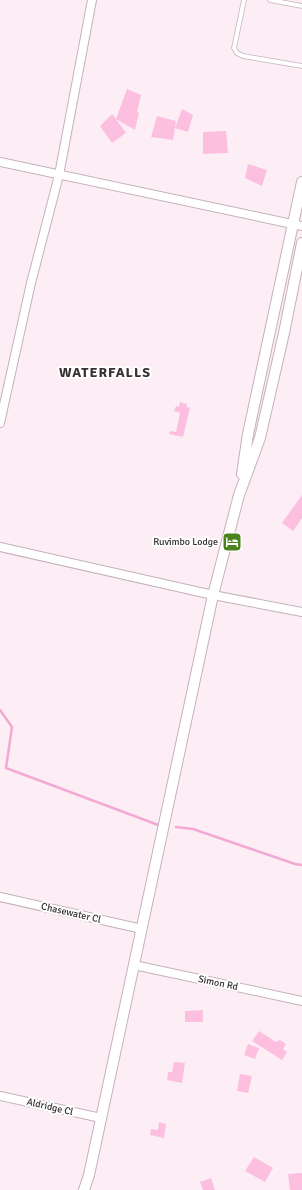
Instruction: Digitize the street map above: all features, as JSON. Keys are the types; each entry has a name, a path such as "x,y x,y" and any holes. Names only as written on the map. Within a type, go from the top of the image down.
{"street":[{"path":"0,423 31,283 59,175 92,0"},
{"path":"0,162 297,225"},
{"path":"84,1190 90,1175 214,595 239,495 248,434 297,225 302,182"},
{"path":"239,495 260,438 302,247"},
{"path":"0,547 214,595 302,612"},
{"name":"Chasewater Cl","path":"0,897 142,929"},
{"name":"Simon Rd","path":"134,965 302,1001"},
{"name":"Aldridge Cl","path":"0,1096 101,1118"},
{"path":"90,1175 91,1190"}],"lane":[{"path":"244,0 234,48 237,53 243,56 302,66"},
{"path":"270,0 302,6"}],"building":[{"path":"127,89 141,95 135,130 116,119"},
{"path":"182,109 193,115 188,132 175,128"},
{"path":"112,114 126,133 112,143 100,126"},
{"path":"157,116 176,121 173,140 151,137"},
{"path":"226,131 228,153 203,154 203,132"},
{"path":"248,164 267,170 262,186 245,178"},
{"path":"180,402 187,404 187,407 190,408 183,437 169,434 170,431 176,432 180,413 174,411 176,406 179,407"},
{"path":"302,495 302,518 293,531 282,523"},
{"path":"203,1010 203,1022 185,1022 185,1011"},
{"path":"259,1031 276,1042 280,1040 286,1044 283,1049 287,1052 282,1060 252,1041"},
{"path":"248,1044 259,1048 255,1059 244,1055"},
{"path":"174,1062 185,1063 182,1083 167,1080 168,1072 172,1072"},
{"path":"240,1074 252,1076 248,1093 237,1091"},
{"path":"159,1122 166,1124 164,1138 150,1135 151,1129 158,1130"},
{"path":"254,1157 273,1168 265,1182 245,1171"},
{"path":"302,1173 302,1190 290,1190 288,1174"},
{"path":"211,1178 215,1190 203,1190 200,1182"}],"waterway":[{"path":"0,710 12,727 6,768 161,826"},
{"path":"176,827 193,829 295,864 302,865"}],"place":[{"name":"Ruvimbo Lodge","path":"232,542"}],"district":[{"name":"WATERFALLS","path":"105,372"}]}
